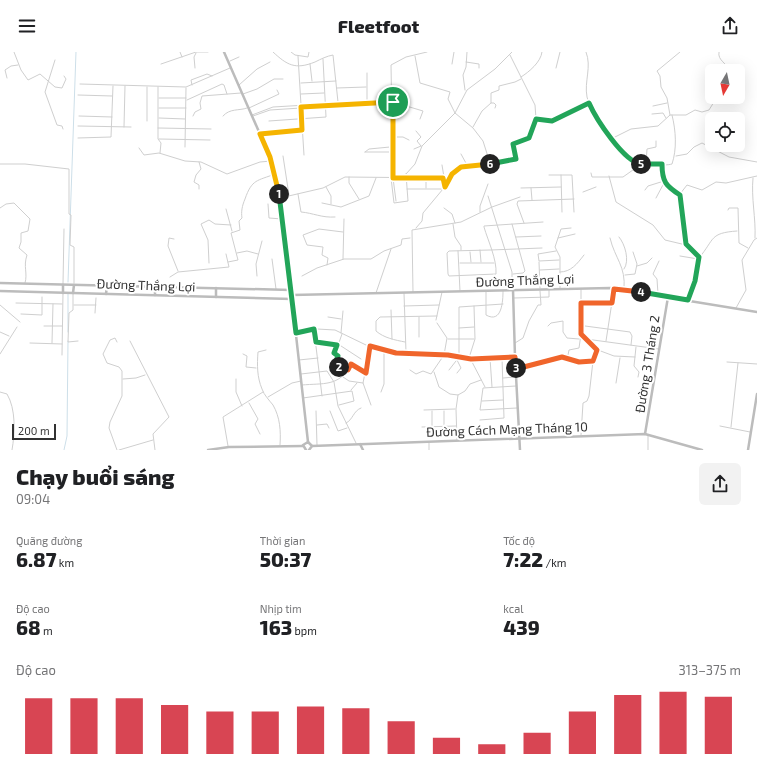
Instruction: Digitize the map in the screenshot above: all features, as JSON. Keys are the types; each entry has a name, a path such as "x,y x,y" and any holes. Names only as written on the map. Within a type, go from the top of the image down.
{"street":[{"path":"14,52 19,65 28,80 40,74 55,87 63,88 66,78 64,76"},
{"path":"180,52 182,57"},
{"path":"195,68 194,57 196,52"},
{"path":"162,64 196,52 208,52"},
{"path":"224,52 260,134 275,174 283,219 308,442 312,446 309,450"},
{"path":"273,52 287,64 299,65 310,64 331,55 334,56 338,104"},
{"path":"291,52 293,55 308,57 309,52"},
{"path":"392,148 391,65 406,56 415,56 427,52"},
{"path":"452,64 454,52"},
{"path":"466,52 466,62 463,74 466,91"},
{"path":"414,149 421,146 455,113 466,91 495,69 512,52"},
{"path":"491,103 490,94 499,90 499,86 515,82 521,78 534,66 542,52"},
{"path":"556,68 560,52"},
{"path":"586,52 590,63 586,80 589,103 626,157 633,162 640,164 672,164 675,156 675,127 657,71 680,52"},
{"path":"719,52 720,58 725,64"},
{"path":"416,229 416,226 422,221 423,213 443,189 446,189 445,187 453,173 461,167 490,164 516,159 513,144 529,138 536,119 535,106 510,55"},
{"path":"298,56 304,156"},
{"path":"415,56 420,84 450,92 448,99 455,113 472,127 483,141 490,164"},
{"path":"228,62 239,57"},
{"path":"269,121 325,117 326,105 323,59"},
{"path":"55,60 45,93 57,125 62,126 63,129"},
{"path":"239,86 257,69 270,62"},
{"path":"466,62 479,64 480,68"},
{"path":"310,64 312,82"},
{"path":"7,78 5,70 11,66 19,65"},
{"path":"80,84 186,87 230,67"},
{"path":"367,73 367,102"},
{"path":"192,85 191,80 207,74 212,76"},
{"path":"193,116 195,112 201,109 200,103 202,96 242,94 257,89 274,79 283,79"},
{"path":"300,83 336,81"},
{"path":"158,98 187,99 222,84 224,85 228,95"},
{"path":"78,138 111,138 113,86"},
{"path":"124,127 125,86"},
{"path":"147,86 147,122"},
{"path":"158,86 158,140 161,143 160,153"},
{"path":"337,88 366,86"},
{"path":"185,147 186,87"},
{"path":"223,116 231,110 248,108 279,94 277,90"},
{"path":"300,94 325,93"},
{"path":"78,95 112,96"},
{"path":"392,101 392,178 395,202 408,201 406,174"},
{"path":"252,116 268,110 290,107 392,101 423,111 420,119"},
{"path":"491,103 496,105 495,108"},
{"path":"472,127 482,111 491,103"},
{"path":"536,119 552,121 589,103"},
{"path":"654,106 667,103"},
{"path":"612,138 632,129 658,126 671,115 686,115 695,110 702,112 709,110 713,104"},
{"path":"158,108 186,108"},
{"path":"652,114 663,114 666,119"},
{"path":"79,116 112,117"},
{"path":"158,118 186,119"},
{"path":"78,126 131,127"},
{"path":"158,128 210,129"},
{"path":"260,134 302,130"},
{"path":"416,131 421,137 417,141 421,146"},
{"path":"393,137 403,137 409,140"},
{"path":"158,140 210,140"},
{"path":"646,164 647,149 656,147 656,141"},
{"path":"675,156 687,154 694,147 702,143 729,157 757,162"},
{"path":"392,178 406,174 415,164 421,146"},
{"path":"139,148 145,155 160,153 185,161 208,164 227,174 260,162 271,161"},
{"path":"392,148 369,149 365,152 392,152"},
{"path":"461,154 468,166"},
{"path":"283,156 289,196"},
{"path":"199,162 201,169 196,175 194,182 199,185 199,189"},
{"path":"0,164 69,168 70,244 74,247 74,285 73,310 69,313 68,342 78,341"},
{"path":"591,173 592,177 609,176 624,178 640,164"},
{"path":"656,198 664,182 662,164"},
{"path":"442,165 445,187"},
{"path":"232,232 240,230 239,220 242,219 242,206 250,186 262,178 275,174"},
{"path":"560,174 562,212"},
{"path":"549,175 572,175 574,212"},
{"path":"609,176 616,202 631,212 639,214 653,225 665,240 687,245 698,255 699,259"},
{"path":"687,245 680,194 687,185 702,190 716,182 726,183 757,176"},
{"path":"280,198 326,186 341,178 349,177 443,178"},
{"path":"349,177 349,183 359,200"},
{"path":"736,308 746,290 742,263 748,248 756,238 751,192 753,177"},
{"path":"322,203 340,207 371,195 376,178"},
{"path":"426,178 426,189"},
{"path":"645,190 648,186 664,182"},
{"path":"664,182 672,191 680,194"},
{"path":"480,212 480,206 488,184"},
{"path":"326,186 331,196 331,205"},
{"path":"521,188 561,187"},
{"path":"584,192 596,187"},
{"path":"531,188 532,200"},
{"path":"406,189 443,189"},
{"path":"298,194 300,212 313,214 322,218 334,217"},
{"path":"488,196 506,249 512,274 520,450"},
{"path":"413,293 412,230 474,218 480,212 520,197"},
{"path":"524,223 517,204 518,201 574,199"},
{"path":"0,208 4,204 14,203 30,219 27,232 21,233 21,242 18,248 27,254 24,264 26,278 24,284"},
{"path":"268,204 269,218 283,219"},
{"path":"728,210 729,208 734,207 738,209 739,244 748,248"},
{"path":"444,208 452,215 455,237 462,247 461,251"},
{"path":"226,209 231,225 231,235 238,260 228,262"},
{"path":"343,260 344,219"},
{"path":"209,263 208,240 201,224 209,220 214,224 231,225"},
{"path":"542,222 484,226 491,250 495,263 497,271 496,274 460,276 449,276 448,274 448,252 470,250 491,250 542,248"},
{"path":"512,224 525,271 523,274 512,274"},
{"path":"560,289 560,260 555,246 562,228 571,228"},
{"path":"62,355 64,229"},
{"path":"326,266 328,258 322,255 324,247 307,245 303,235 319,229 343,232"},
{"path":"688,300 695,281 699,259 706,251 711,239 721,232 738,231"},
{"path":"558,238 575,234"},
{"path":"516,237 541,236"},
{"path":"619,237 625,245 627,263 623,270"},
{"path":"174,239 169,238 168,246 178,272"},
{"path":"302,276 317,268 343,260 354,258 371,259 382,251 401,245 402,239 411,238"},
{"path":"610,238 613,250 625,275 624,290"},
{"path":"257,276 258,254 262,241"},
{"path":"376,293 392,248"},
{"path":"470,250 471,263"},
{"path":"480,250 482,263"},
{"path":"237,253 247,251 258,254"},
{"path":"458,251 460,291"},
{"path":"514,343 523,338 529,321 538,305 541,305 538,261 539,254 556,251"},
{"path":"625,275 634,274 637,266 633,252"},
{"path":"170,276 178,272 224,269 230,267 226,254"},
{"path":"559,272 566,272 573,268 584,256"},
{"path":"680,256 699,259"},
{"path":"637,266 647,263 652,258"},
{"path":"272,259 276,290"},
{"path":"538,261 560,260"},
{"path":"658,295 658,279 652,274 659,261"},
{"path":"459,263 495,263"},
{"path":"539,270 559,270"},
{"name":"Đường Thắng Lợi","path":"0,283 291,290"},
{"path":"106,294 107,286"},
{"path":"155,287 155,295"},
{"path":"216,288 216,297"},
{"path":"568,355 569,350 578,349 581,334 581,288"},
{"name":"Đường Thắng Lợi","path":"292,295 581,288 614,289 757,312"},
{"path":"513,298 549,298 548,289"},
{"path":"606,342 614,289"},
{"path":"485,291 486,316 495,316 498,314 503,304 503,290"},
{"name":"Đường Thắng Lợi","path":"0,291 292,299"},
{"path":"436,320 442,292"},
{"path":"404,293 406,353"},
{"path":"21,314 42,315 42,297"},
{"name":"Đường 3 Tháng 2","path":"646,434 668,297"},
{"path":"95,313 96,298"},
{"path":"16,303 63,304"},
{"path":"581,303 612,303"},
{"path":"52,343 53,304"},
{"path":"73,304 96,305"},
{"path":"459,356 459,307 503,304"},
{"path":"0,305 20,322"},
{"path":"404,306 439,305"},
{"path":"474,305 475,339 470,359 485,388"},
{"path":"391,310 392,340"},
{"path":"343,311 342,334 334,353 365,372"},
{"path":"418,316 419,337"},
{"path":"405,342 392,340 376,331 376,321 380,317 437,316"},
{"path":"328,317 342,319"},
{"path":"548,326 551,322 563,321 563,332 567,338 579,339"},
{"path":"410,370 416,374 423,371 431,374 444,355 447,339 437,323"},
{"path":"44,326 63,326"},
{"path":"585,326 632,334 631,346"},
{"path":"0,354 17,327"},
{"path":"458,328 475,327"},
{"path":"296,333 314,329 332,330 370,346 406,353 459,356 470,359 515,357"},
{"path":"314,329 322,396"},
{"path":"0,332 10,337"},
{"path":"581,334 597,350 620,357 635,357"},
{"path":"117,342 114,338 108,341 103,351 103,357 107,363 120,368 122,379 122,398 109,426 118,450 153,440"},
{"path":"447,339 475,339"},
{"path":"586,339 636,347 660,349"},
{"path":"130,341 169,417 153,433 155,450"},
{"path":"316,342 337,345 361,359"},
{"path":"30,343 62,344"},
{"path":"370,346 368,369 365,372 363,383 371,405"},
{"path":"636,347 634,367 639,372 638,377"},
{"path":"381,392 384,381 384,349"},
{"path":"266,350 258,352 257,368 263,392 278,417 281,430 279,450"},
{"path":"581,437 583,403 589,396 593,361 597,350"},
{"path":"243,354 247,356 246,367 257,368"},
{"path":"338,356 335,364 348,370"},
{"path":"455,356 461,368 457,373"},
{"path":"480,420 504,418 502,357"},
{"path":"516,369 562,357 579,362 593,361"},
{"path":"616,383 620,357"},
{"path":"299,360 318,358"},
{"path":"490,358 492,388"},
{"path":"341,368 344,359"},
{"path":"449,370 456,360"},
{"path":"727,362 757,364"},
{"path":"731,428 738,363"},
{"path":"302,386 334,382 343,377 351,364"},
{"path":"300,374 326,370 334,382 338,406 347,428 363,450"},
{"path":"433,371 442,390 458,394 465,391 470,384 481,380"},
{"path":"122,379 136,378 146,374"},
{"path":"343,377 358,383 363,383"},
{"path":"503,378 516,377"},
{"path":"236,379 236,392 242,406"},
{"path":"267,397 292,383 301,381"},
{"path":"303,398 335,395 351,390 358,383"},
{"path":"485,388 517,386"},
{"path":"485,388 483,388 481,411 518,408"},
{"path":"338,406 354,400 351,390"},
{"path":"0,392 7,394 11,403 15,436 12,450"},
{"path":"229,448 223,417 263,392"},
{"path":"457,440 456,409 458,394"},
{"path":"748,450 757,394"},
{"path":"481,401 504,400"},
{"path":"249,402 258,418 255,424 260,434"},
{"path":"345,423 351,420 356,410 361,408"},
{"path":"424,410 432,411 456,409"},
{"path":"444,410 444,426"},
{"path":"316,411 317,445"},
{"path":"330,411 338,431 347,428"},
{"path":"432,411 432,427"},
{"path":"316,425 327,424 329,428"},
{"path":"422,427 456,426"},
{"path":"720,426 750,432"},
{"path":"646,434 648,450"},
{"name":"Đường Cách Mạng Tháng 10","path":"312,446 358,443 429,442 646,434 702,450"},
{"path":"208,450 303,446 308,442"},
{"path":"429,442 429,450"},
{"path":"303,446 306,450"}],"waterway":[{"path":"68,282 76,52"},
{"path":"68,294 68,332"},
{"path":"64,450 67,436 68,341"}],"route":[{"path":"393,102 393,178 443,178 445,187 448,184 452,174 463,166 486,165 502,160 507,161 516,159 513,144 529,138 536,119 552,121 582,105 589,103 626,157 637,164 662,164 662,174 665,184 675,193 680,194 686,244 699,257 695,281 689,293 688,300 614,289 612,303 581,303 581,334 597,350 593,361 579,362 562,357 516,369 515,357 471,359 448,355 396,353 375,346 370,346 367,357 368,367 366,373 351,364 348,370 335,365 338,356 334,353 337,345 316,342 314,329 296,333 280,198 270,157 260,134 302,130 301,107 393,102"}]}
